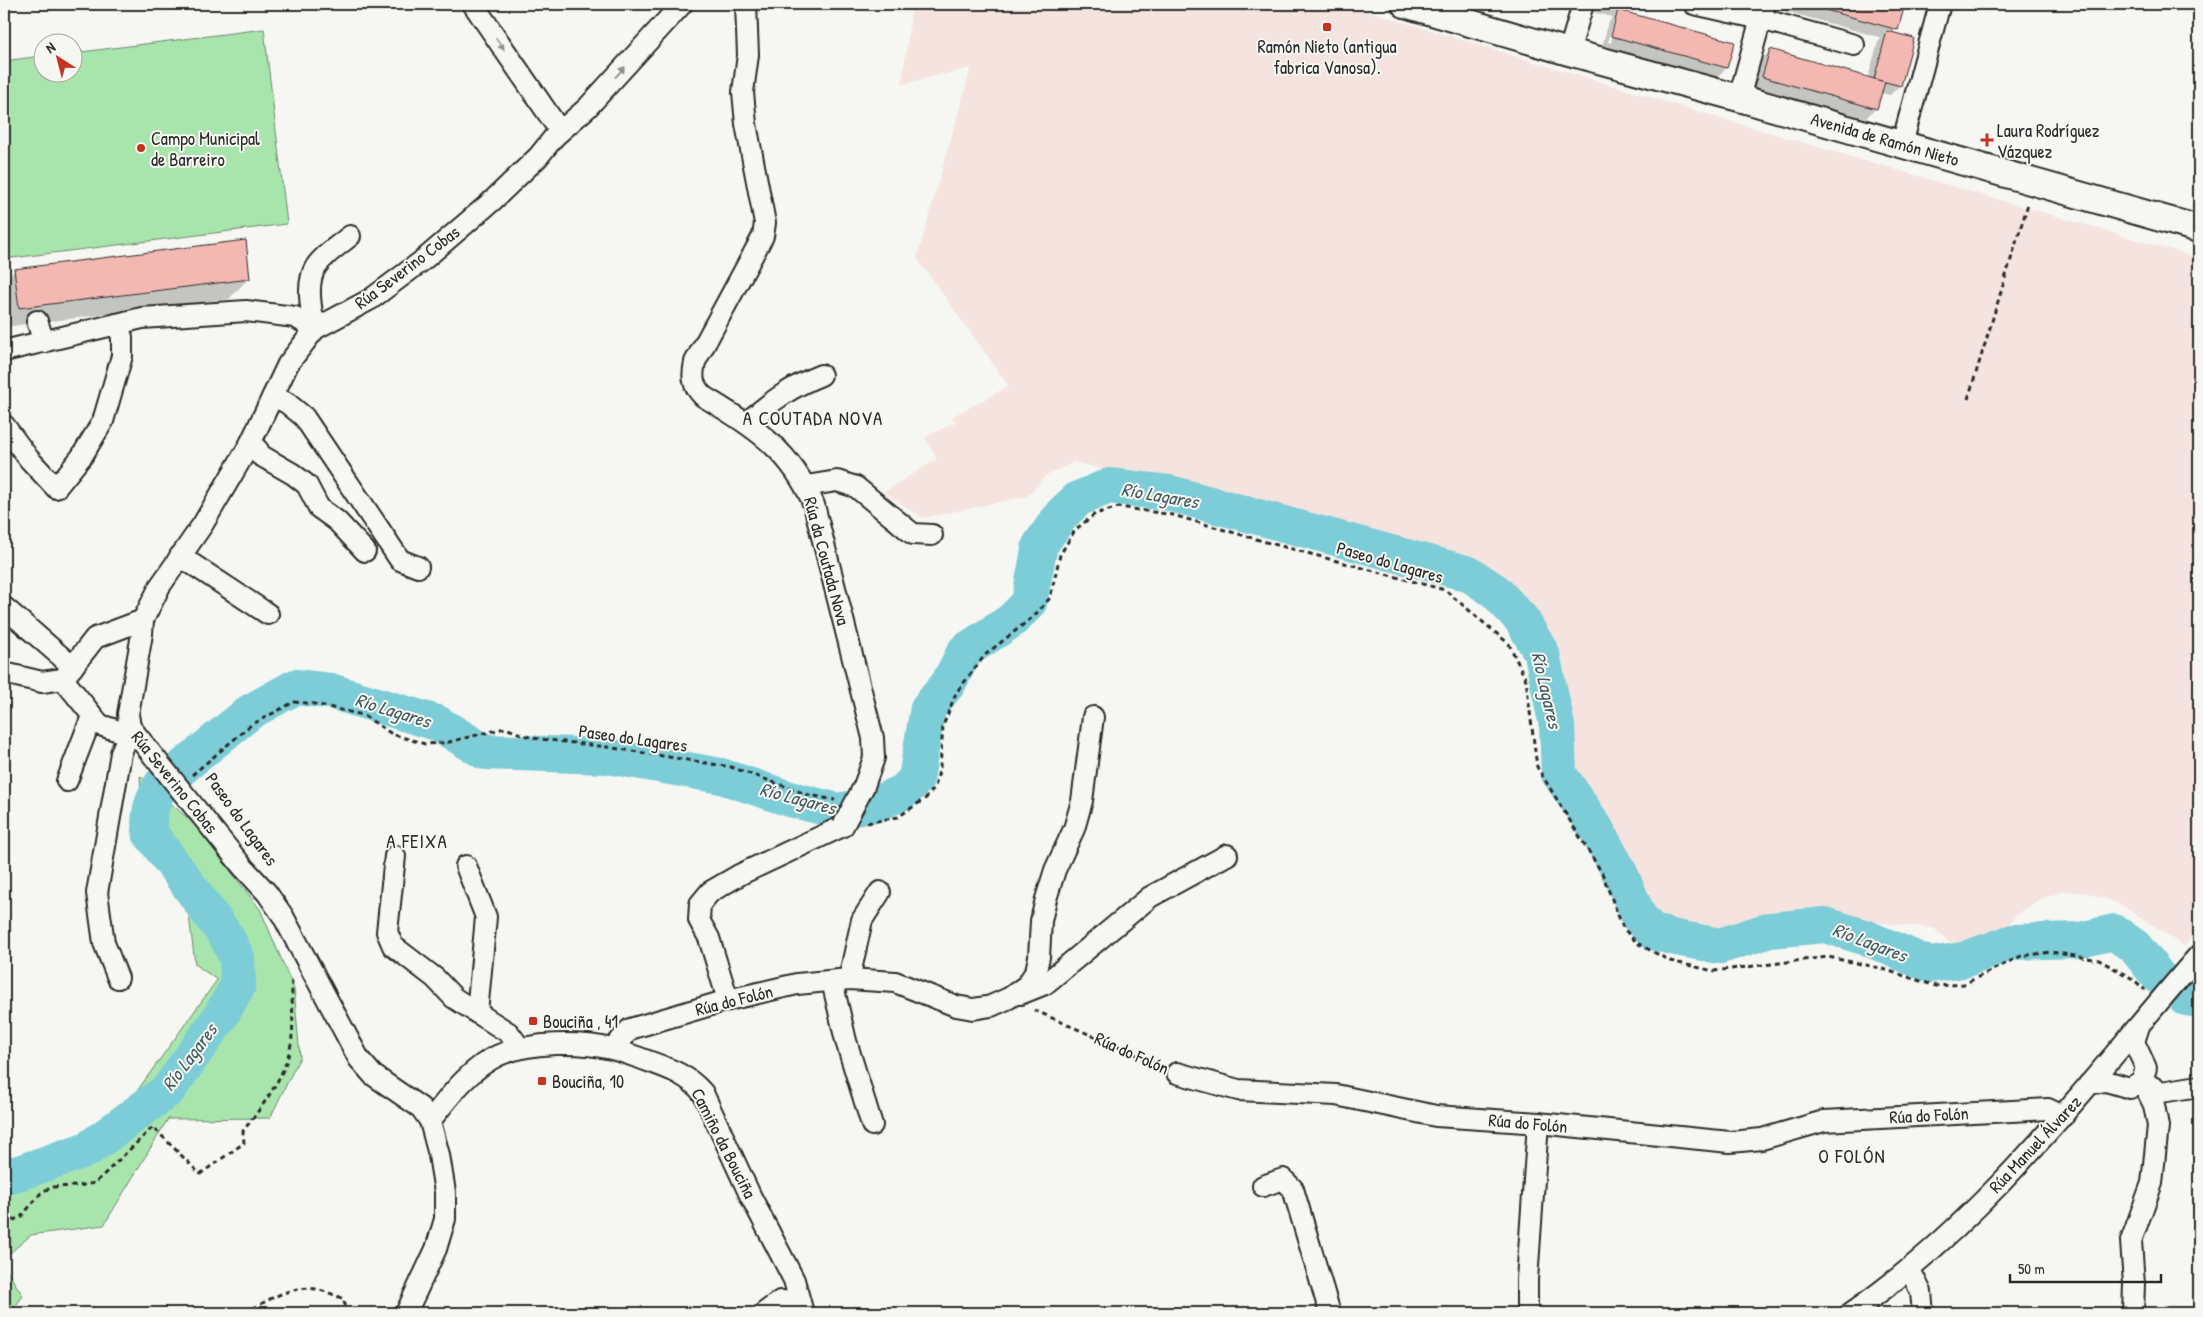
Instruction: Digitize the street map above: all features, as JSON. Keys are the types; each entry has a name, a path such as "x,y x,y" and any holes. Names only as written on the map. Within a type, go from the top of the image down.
{"main road":[{"name":"Avenida de Ramón Nieto","path":"1405,4 2199,229"}],"street":[{"path":"473,4 560,131"},
{"name":"Rúa Severino Cobas","path":"430,1120 420,1108 373,1075 359,1059 283,916 267,893 242,866 190,787 160,763 132,730 128,714 143,620 160,586 203,524 250,444 288,364 315,329 370,299 422,261 491,202 538,157 560,131 587,108 682,4"},
{"name":"Rúa da Coutada Nova","path":"728,1000 709,938 700,920 700,904 710,892 741,874 842,826 864,786 874,758 873,738 814,505 806,486 775,445 746,423 703,396 696,389 692,376 695,362 763,236 765,223 746,124 743,92 748,55 746,4"},
{"path":"1569,52 1583,4"},
{"path":"1694,4 1763,11 1854,45"},
{"path":"1902,144 1940,4"},
{"path":"1739,98 1763,11"},
{"path":"315,329 311,308 312,275 318,264 350,236"},
{"path":"4,351 142,318 246,312 295,317 315,329"},
{"path":"37,321 44,342"},
{"path":"4,424 29,459 56,488 82,456 103,421 122,356 122,337 118,324"},
{"path":"746,423 778,396 800,383 821,375"},
{"path":"273,396 287,402 304,417 400,560 418,567"},
{"path":"250,444 258,450 260,455 293,474 307,485 319,508 337,522 365,551"},
{"path":"806,486 837,481 856,487 913,534 932,535"},
{"path":"180,556 268,614"},
{"path":"4,607 68,673 92,716 100,725 122,732 132,730"},
{"path":"4,674 42,682 68,673 95,638 143,620"},
{"path":"67,781 92,716"},
{"name":"Rúa do Folón","path":"1009,998 1027,985 1036,971 1039,957 1041,921 1046,899 1055,870 1074,830 1082,801 1093,717"},
{"path":"118,978 104,943 97,893 121,752 132,730"},
{"name":"Rúa do Folón","path":"613,1049 630,1029 728,1000 797,984 840,980 895,982 956,1006 973,1009 992,1006 1045,984 1150,897 1227,854"},
{"path":"395,856 387,932 393,946 435,978 454,998 509,1033 520,1048"},
{"path":"466,866 486,917 477,1013"},
{"path":"872,1124 846,1041 840,980 862,920 880,892"},
{"name":"Rúa Manuel Álvarez","path":"1851,1313 1910,1270 1973,1211 2063,1116 2139,1026 2154,996 2193,962"},
{"path":"2089,1084 2106,1081 2130,1088 2142,1081 2146,1068 2134,1042 2139,1026"},
{"name":"Camiño da Bouciña","path":"430,1120 476,1069 497,1056 520,1048 546,1045 595,1045 613,1049 674,1070 692,1080 703,1093 750,1195 794,1280 801,1307"},
{"path":"2116,1083 2110,1071 2111,1058 2127,1053 2139,1055"},
{"name":"Rúa do Folón","path":"1178,1073 1238,1090 1336,1095 1436,1116 1538,1123 1730,1142 1762,1139 1824,1121 2048,1109 2063,1116"},
{"path":"2142,1081 2161,1092 2199,1086"},
{"path":"2133,1313 2134,1284 2131,1241 2152,1183 2158,1126 2154,1105 2142,1081"},
{"path":"406,1313 436,1250 445,1219 445,1192 439,1155 430,1120"},
{"path":"1527,1313 1527,1280 1538,1123"},
{"path":"1263,1186 1283,1179 1293,1190 1330,1313"},
{"path":"1910,1270 1921,1292 1923,1313"},
{"path":"764,1313 780,1301 801,1307"}],"path":[{"path":"1968,399 2034,182"},
{"name":"Paseo do Lagares","path":"866,823 898,817 926,798 935,787 940,767 943,726 956,693 985,655 1034,616 1050,598 1060,555 1075,530 1095,514 1119,507 1173,515 1444,590 1509,644 1526,680 1537,767 1602,873 1624,928 1637,943 1670,961 1714,971 1828,957 1880,968 1936,986 1964,984 2021,956 2050,952 2099,960 2133,979 2154,996"},
{"name":"Paseo do Lagares","path":"190,787 192,775 251,725 294,702 315,704 363,715 392,734 425,744 445,744 484,732 505,728 532,738 607,746 731,767 809,795 841,801"},
{"path":"4,1224 20,1217 41,1193 52,1187 95,1183 153,1127 200,1174 244,1144 242,1131 264,1105 288,1060 292,1036 293,970 304,957"},
{"name":"Rúa do Folón","path":"1009,998 1178,1073"},
{"path":"245,1313 277,1295 297,1289 316,1289 342,1298 349,1313"}],"shaded area":[{"path":"912,4 1344,4 1729,121 2199,258 2199,928 2185,946 2120,904 2088,893 2063,891 2038,900 2014,917 2007,929 1958,950 1934,928 1774,912 1742,928 1656,927 1644,915 1619,862 1592,815 1565,778 1566,735 1547,645 1539,629 1509,591 1481,569 1209,495 1074,462 1045,476 1028,496 923,518 884,492 937,459 925,437 956,422 952,417 1009,386 917,258 971,68 902,84"}],"green space":[{"name":"Campo Municipal de Barreiro","path":"264,29 287,224 4,259 4,61 32,57 32,82 82,82 82,52"},
{"path":"140,776 193,823 260,909 294,989 300,1057 270,1118 168,1119 104,1225 31,1235 4,1258 4,1156 83,1166 217,980 195,964 189,915 144,847"},
{"path":"4,1266 23,1296 10,1313 4,1313"}],"building":[{"path":"1609,4 1629,4 1628,9"},
{"path":"1804,4 1905,4 1898,30"},
{"path":"1618,10 1735,42 1727,68 1611,36"},
{"path":"1887,31 1914,38 1901,86 1874,79"},
{"path":"1770,49 1885,82 1877,109 1762,77"},
{"path":"246,240 250,279 19,308 14,269"}],"waterway":[{"name":"Río Lagares","path":"4,1178 88,1149 168,1090 220,1017 238,985 237,958 226,936 150,833 149,820 153,802 161,785 250,712 295,687 330,691 437,723 485,752 608,756 721,776 790,799 838,811 876,804 903,792 916,779 928,708 948,684 965,651 1011,621 1029,603 1040,545 1062,514 1078,499 1109,486 1169,493 1469,574 1495,591 1522,620 1542,654 1557,726 1559,774 1595,827 1619,871 1639,917 1653,932 1720,946 1770,930 1825,925 1867,938 1930,965 1963,960 2013,942 2080,940 2114,932 2135,947 2159,977"},
{"name":"Río Lagares","path":"2186,998 2199,1000"}],"place":[{"name":"Ramón Nieto (antigua fabrica Vanosa).","path":"1327,27"},
{"name":"Laura Rodríguez Vázquez","path":"1987,140"},
{"name":"Campo Municipal de Barreiro","path":"141,148"},
{"name":"Bouciña , 41","path":"533,1021"},
{"name":"Bouciña, 10","path":"542,1081"}],"district":[{"name":"A COUTADA NOVA","path":"813,418"},
{"name":"A FEIXA","path":"417,841"},
{"name":"O FOLÓN","path":"1852,1156"}]}
